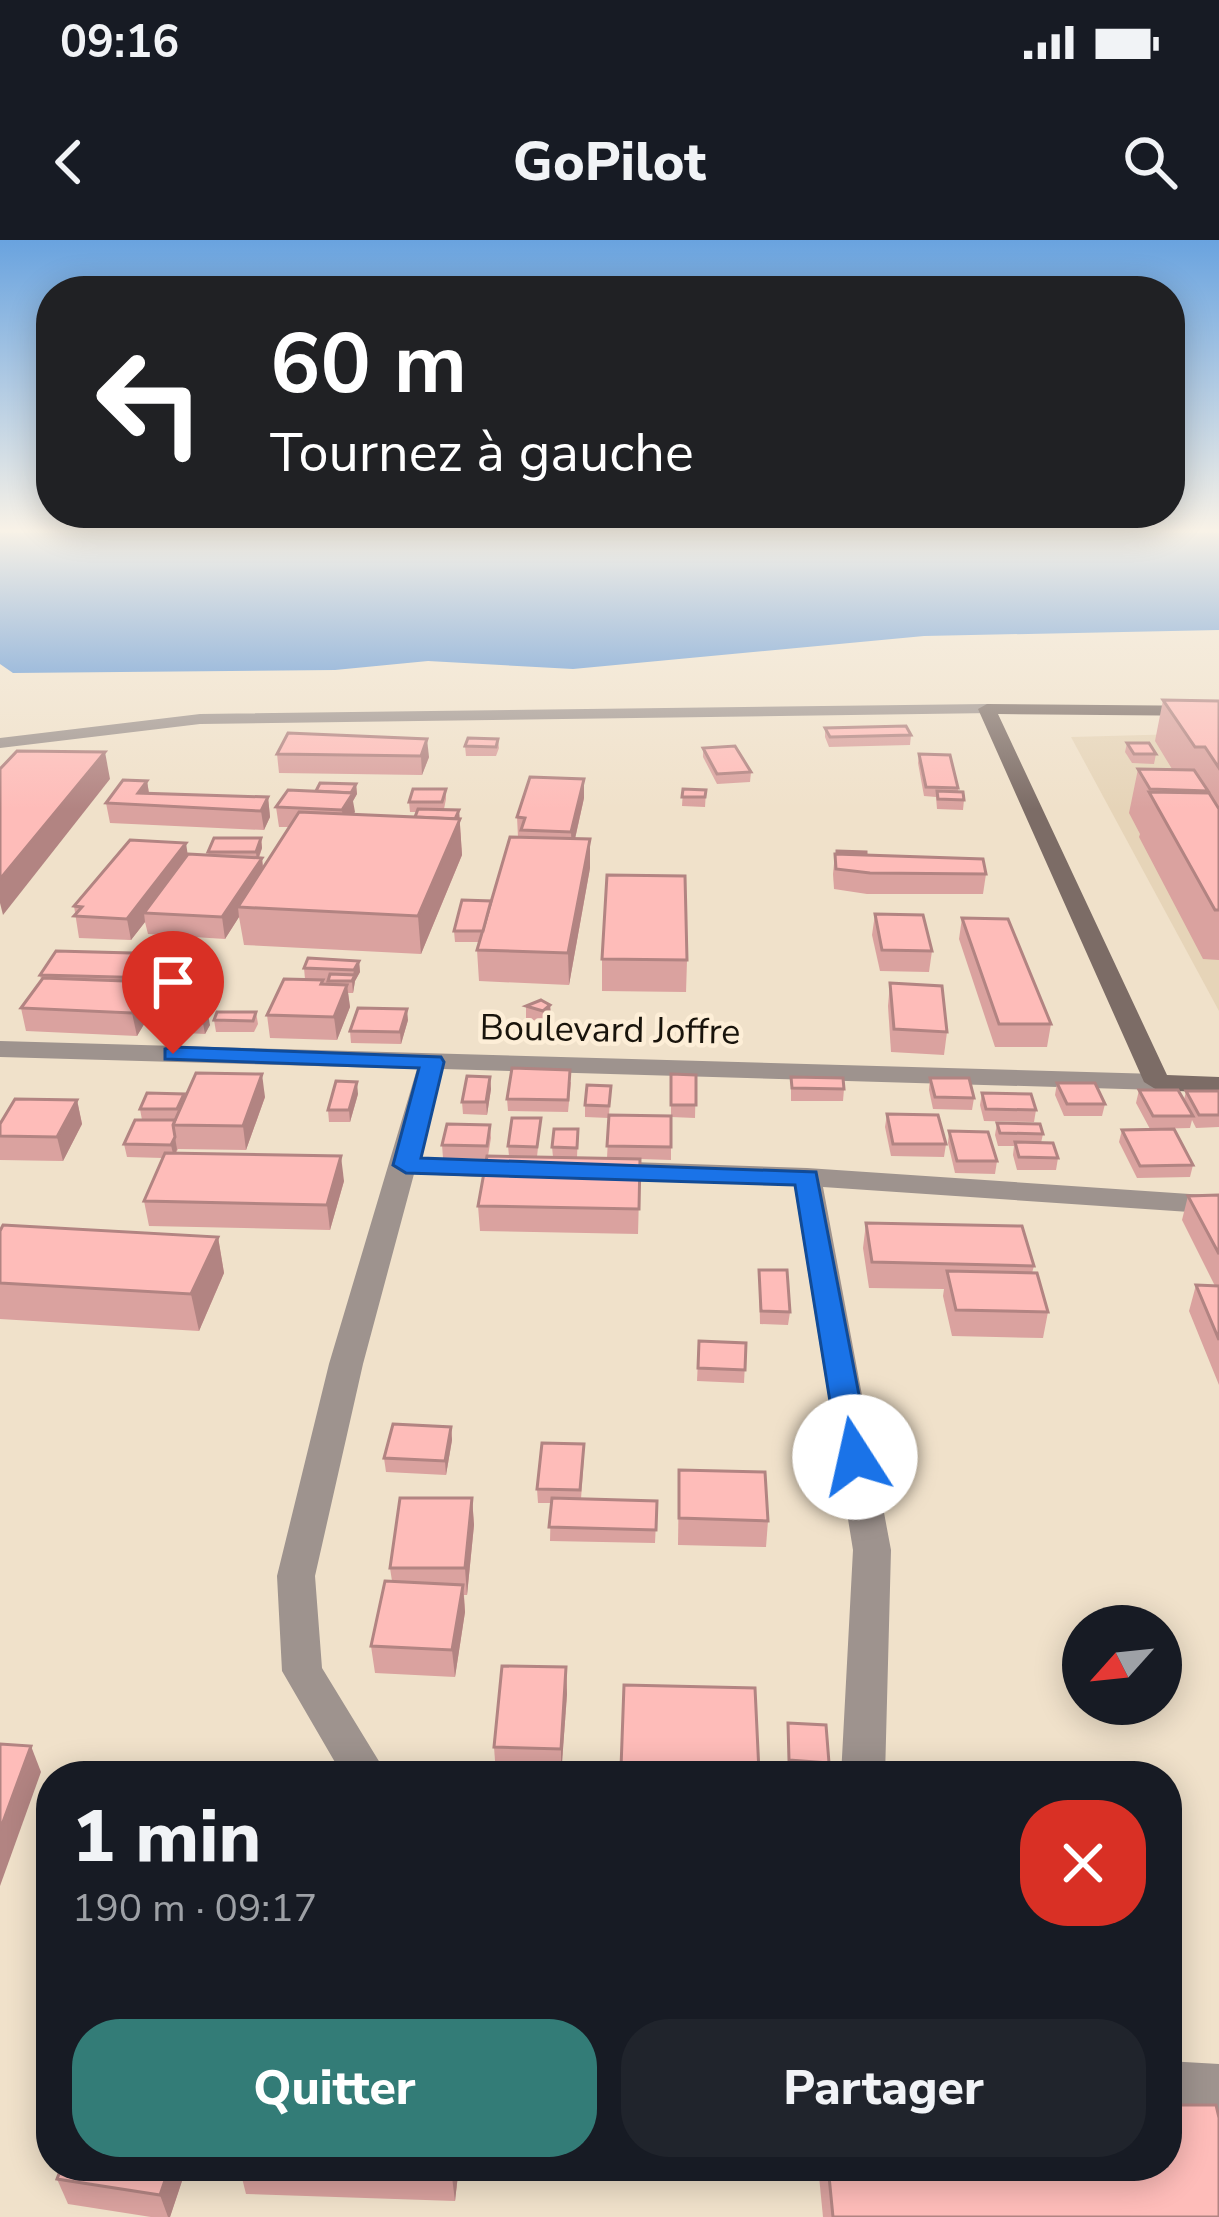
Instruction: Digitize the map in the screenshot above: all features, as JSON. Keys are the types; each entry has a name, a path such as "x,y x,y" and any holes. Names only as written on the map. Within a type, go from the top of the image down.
{"street":[{"path":"987,709 1157,1082"},
{"path":"0,743 200,719 987,709 1219,711"},
{"name":"Boulevard Joffre","path":"0,1049 1219,1084"},
{"path":"357,1761 302,1671 296,1576 346,1364 432,1062"},
{"path":"406,1165 806,1177 1073,1201 1219,1205"},
{"path":"806,1177 872,1550 864,1761"},
{"path":"1182,2087 1219,2090"}],"shaded area":[{"path":"1219,733 1219,1011 1071,737"}],"water":[{"path":"0,625 1219,625 1219,630 924,636 573,669 428,661 335,670 13,673 0,664"}],"building":[{"path":"1163,700 1219,701 1219,768 1205,747 1195,747"},
{"path":"906,726 911,735 830,737 825,728"},
{"path":"288,733 427,739 421,756 277,754"},
{"path":"468,738 498,739 496,747 465,746"},
{"path":"1127,743 1149,743 1156,754 1134,754"},
{"path":"735,746 751,772 717,774 703,748"},
{"path":"17,751 105,752 0,879 0,769"},
{"path":"919,754 950,755 958,788 926,787"},
{"path":"1138,769 1194,770 1208,791 1150,789"},
{"path":"530,777 584,779 571,832 521,830 525,818 517,817"},
{"path":"123,780 147,781 138,793 268,797 261,811 106,803"},
{"path":"320,783 356,784 351,793 316,791"},
{"path":"413,789 446,789 442,802 409,802"},
{"path":"683,789 706,790 705,797 682,797"},
{"path":"288,790 353,793 342,810 276,807"},
{"path":"937,791 963,792 964,800 938,799"},
{"path":"1149,792 1209,793 1219,809 1219,910 1215,910"},
{"path":"418,809 459,810 455,819 415,817"},
{"path":"299,812 460,819 418,916 238,907"},
{"path":"510,837 590,839 568,953 477,950"},
{"path":"214,838 261,838 256,852 208,852"},
{"path":"130,840 186,843 127,919 74,916 82,907 74,906"},
{"path":"188,854 262,858 222,917 144,913"},
{"path":"835,854 983,859 986,874 836,869"},
{"path":"607,875 685,876 687,960 602,959"},
{"path":"462,900 491,901 483,931 454,931"},
{"path":"875,914 923,915 932,951 882,950"},
{"path":"962,918 1008,919 1051,1024 999,1024"},
{"path":"56,951 169,954 155,978 40,975"},
{"path":"308,958 359,961 354,970 304,968"},
{"path":"330,974 355,975 352,981 328,981"},
{"path":"43,978 152,982 132,1013 21,1008"},
{"path":"284,979 347,985 334,1017 267,1015"},
{"path":"890,983 942,986 947,1032 894,1029"},
{"path":"202,989 218,989 213,999 197,998"},
{"path":"541,1000 550,1005 543,1011 526,1006"},
{"path":"358,1008 407,1009 400,1032 350,1031"},
{"path":"188,1012 208,1014 203,1023 183,1022"},
{"path":"217,1012 256,1012 253,1021 214,1020"},
{"path":"512,1068 570,1070 568,1100 507,1099"},
{"path":"196,1073 262,1074 243,1126 173,1125"},
{"path":"671,1074 696,1075 696,1105 671,1105"},
{"path":"467,1076 490,1077 486,1102 462,1102"},
{"path":"791,1077 843,1078 844,1089 792,1088"},
{"path":"930,1078 969,1078 974,1098 935,1097"},
{"path":"336,1081 357,1082 349,1110 328,1110"},
{"path":"1057,1083 1095,1083 1105,1104 1067,1104"},
{"path":"587,1085 611,1086 609,1106 585,1105"},
{"path":"1139,1090 1178,1090 1193,1116 1153,1116"},
{"path":"1186,1091 1219,1091 1219,1115 1199,1115"},
{"path":"147,1093 184,1094 177,1109 140,1109"},
{"path":"982,1093 1031,1094 1036,1110 986,1109"},
{"path":"15,1099 77,1100 57,1137 0,1136 0,1124"},
{"path":"887,1114 938,1115 946,1144 893,1144"},
{"path":"609,1115 671,1116 671,1147 607,1146"},
{"path":"512,1118 541,1118 537,1147 508,1146"},
{"path":"135,1120 175,1120 171,1145 124,1144"},
{"path":"997,1123 1040,1124 1043,1134 1000,1133"},
{"path":"447,1124 490,1125 487,1146 442,1145"},
{"path":"554,1129 578,1129 577,1148 552,1147"},
{"path":"1174,1129 1193,1165 1140,1166 1122,1130"},
{"path":"949,1131 988,1132 997,1161 957,1161"},
{"path":"1015,1142 1053,1143 1058,1158 1019,1157"},
{"path":"165,1153 341,1156 327,1205 144,1201"},
{"path":"487,1156 640,1159 639,1209 478,1206"},
{"path":"1219,1195 1219,1254 1188,1196"},
{"path":"866,1223 1022,1226 1034,1266 872,1262"},
{"path":"3,1225 218,1237 191,1294 0,1283"},
{"path":"759,1270 787,1270 790,1312 761,1311"},
{"path":"947,1271 1037,1273 1048,1312 956,1310"},
{"path":"1196,1285 1219,1286 1219,1340"},
{"path":"699,1341 746,1343 745,1370 698,1368"},
{"path":"393,1424 451,1427 445,1461 384,1458"},
{"path":"542,1443 584,1444 580,1490 537,1489"},
{"path":"679,1470 765,1472 768,1521 679,1518"},
{"path":"400,1498 472,1498 465,1568 390,1568"},
{"path":"552,1498 657,1501 656,1530 549,1527"},
{"path":"385,1581 463,1585 452,1650 371,1646"},
{"path":"502,1666 566,1667 561,1749 494,1747"},
{"path":"624,1685 755,1688 758,1761 621,1761"},
{"path":"788,1723 826,1725 829,1761 789,1760"},
{"path":"0,1744 31,1746 0,1830"},
{"path":"1182,2105 1216,2105 1219,2217 833,2217 829,2181 1182,2181"},
{"path":"70,2181 165,2181 160,2195"}],"route":[{"path":"173,1054 432,1062 406,1165 806,1177 855,1457"}]}
